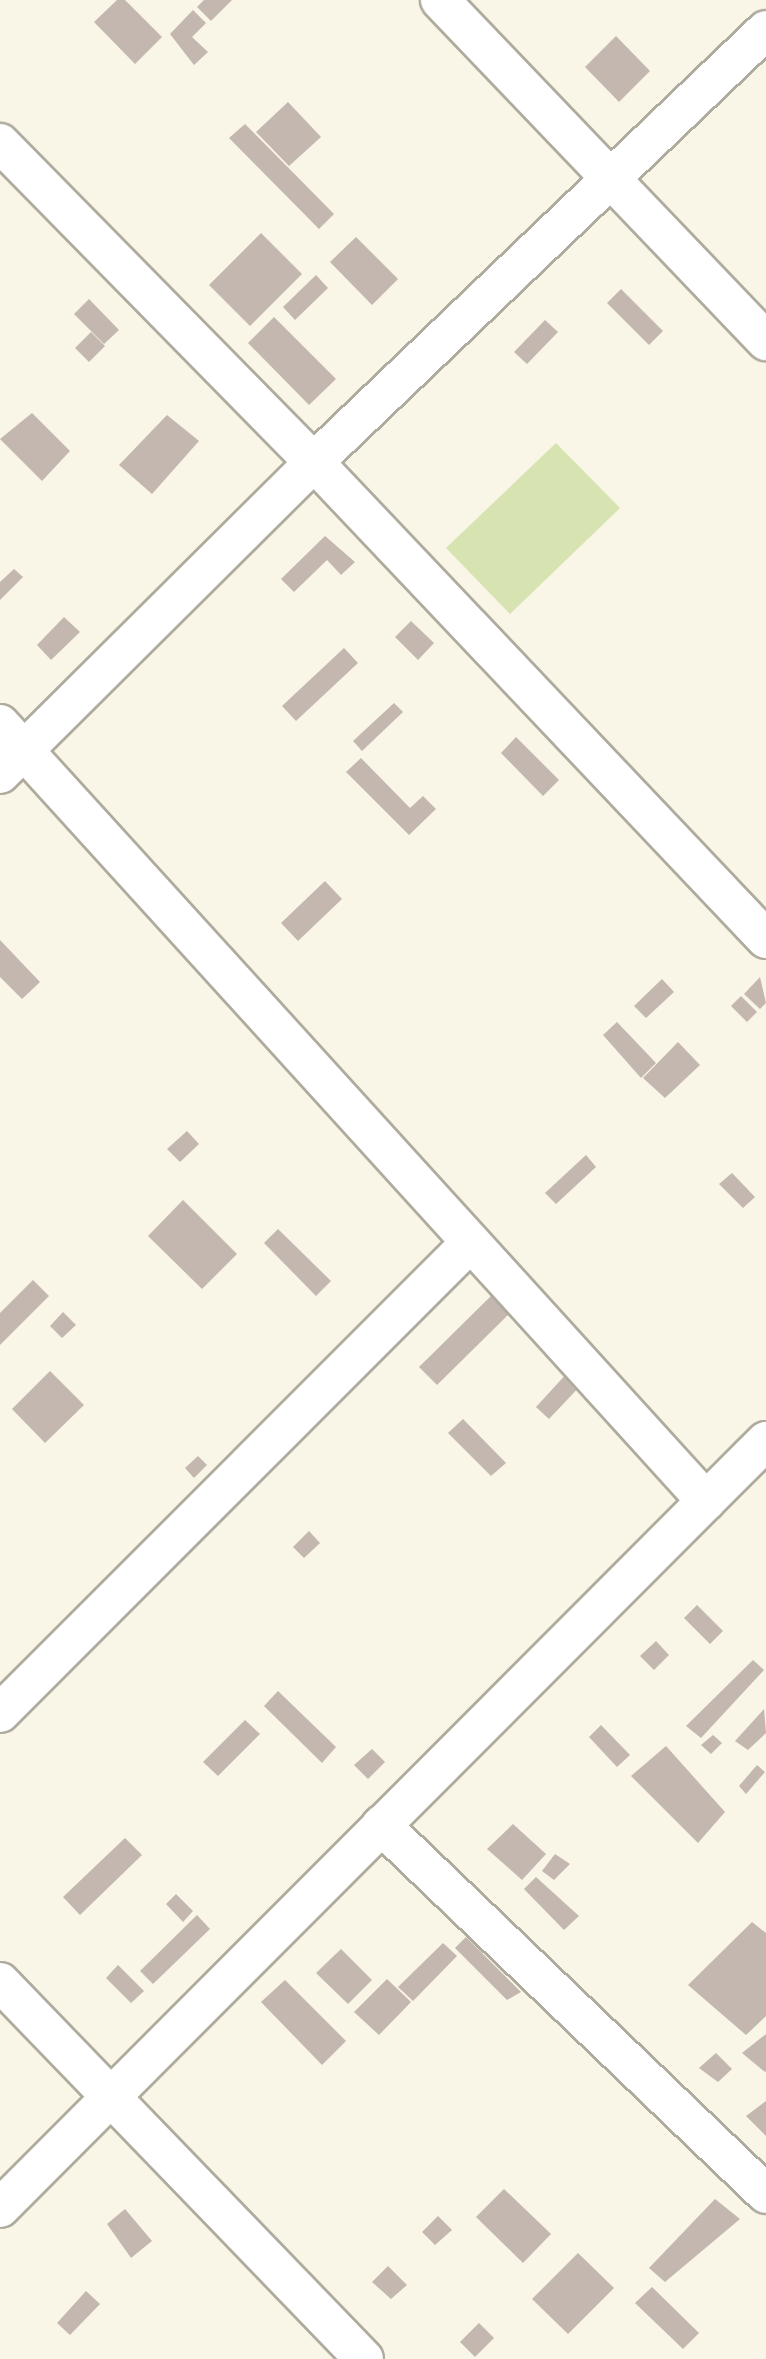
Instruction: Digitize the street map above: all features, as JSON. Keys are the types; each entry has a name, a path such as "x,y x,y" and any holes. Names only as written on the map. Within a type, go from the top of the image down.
{"street":[{"path":"440,0 766,341"},
{"path":"706,1501 9,749 766,30"},
{"path":"0,143 314,462 766,939"},
{"path":"0,1713 469,1244"},
{"path":"0,2208 766,1441"},
{"path":"381,1825 766,2194"},
{"path":"0,1982 364,2359"}],"green space":[{"path":"556,443 620,508 510,614 446,548"}],"building":[{"path":"117,0 125,0 162,37 135,64 94,22"},
{"path":"204,0 232,0 211,21 197,7"},
{"path":"193,10 206,23 192,37 208,52 194,65 170,34"},
{"path":"616,36 650,71 619,102 585,67"},
{"path":"288,102 321,137 289,166 256,132"},
{"path":"245,124 334,214 319,229 229,138"},
{"path":"261,233 302,274 250,326 209,285"},
{"path":"356,237 398,279 372,305 330,262"},
{"path":"316,275 328,288 295,320 283,307"},
{"path":"621,289 663,331 649,345 607,303"},
{"path":"89,299 119,330 104,344 74,314"},
{"path":"274,317 336,379 309,405 248,343"},
{"path":"545,320 558,332 527,364 514,352"},
{"path":"91,332 105,346 89,362 75,348"},
{"path":"32,413 70,451 42,481 0,439"},
{"path":"167,415 199,441 152,494 119,465"},
{"path":"325,536 355,562 341,575 327,560 294,592 281,579"},
{"path":"14,569 23,577 0,600 0,582"},
{"path":"64,617 80,632 51,660 37,645"},
{"path":"411,621 434,643 418,660 395,637"},
{"path":"344,648 358,663 296,721 282,706"},
{"path":"394,703 403,712 362,751 353,741"},
{"path":"516,737 559,780 543,796 501,753"},
{"path":"361,758 410,808 423,796 436,809 409,835 346,772"},
{"path":"325,881 342,899 298,941 281,923"},
{"path":"0,940 40,982 22,999 0,977"},
{"path":"760,977 766,1003 760,1009 744,994"},
{"path":"662,979 674,992 646,1018 634,1006"},
{"path":"741,996 757,1012 747,1022 731,1006"},
{"path":"617,1022 656,1063 641,1078 603,1035"},
{"path":"678,1042 700,1065 665,1098 643,1078"},
{"path":"187,1131 199,1144 180,1162 167,1149"},
{"path":"586,1155 596,1167 556,1204 545,1193"},
{"path":"732,1173 755,1197 743,1208 719,1184"},
{"path":"183,1200 237,1254 202,1289 148,1236"},
{"path":"278,1229 331,1281 316,1296 264,1243"},
{"path":"33,1280 49,1296 0,1345 0,1313"},
{"path":"493,1294 511,1312 437,1385 419,1367"},
{"path":"63,1312 76,1325 62,1338 50,1326"},
{"path":"50,1371 84,1405 45,1443 12,1409"},
{"path":"569,1371 583,1383 549,1419 536,1407"},
{"path":"463,1419 506,1463 491,1476 448,1433"},
{"path":"198,1456 207,1465 194,1478 185,1468"},
{"path":"309,1531 320,1543 304,1558 293,1547"},
{"path":"697,1605 723,1631 710,1644 684,1618"},
{"path":"656,1641 669,1655 654,1670 640,1656"},
{"path":"753,1660 764,1670 701,1738 686,1726"},
{"path":"278,1691 336,1747 322,1763 264,1706"},
{"path":"764,1709 766,1733 748,1750 735,1741"},
{"path":"245,1720 260,1734 218,1776 203,1762"},
{"path":"601,1725 630,1755 617,1767 589,1737"},
{"path":"713,1735 722,1743 711,1754 701,1745"},
{"path":"666,1746 725,1812 698,1843 631,1776"},
{"path":"372,1749 385,1762 368,1779 354,1765"},
{"path":"757,1765 765,1772 746,1794 739,1786"},
{"path":"513,1824 546,1854 522,1880 487,1849"},
{"path":"125,1838 142,1855 80,1915 63,1897"},
{"path":"555,1854 570,1864 554,1880 542,1871"},
{"path":"536,1877 579,1916 564,1930 524,1889"},
{"path":"176,1894 193,1911 183,1922 166,1904"},
{"path":"197,1915 210,1929 153,1984 140,1971"},
{"path":"752,1922 766,1933 766,2016 746,2035 688,1985"},
{"path":"466,1937 521,1992 507,2000 455,1948"},
{"path":"443,1943 457,1956 413,2001 398,1987"},
{"path":"341,1949 372,1980 348,2004 316,1973"},
{"path":"118,1965 144,1991 131,2003 106,1978"},
{"path":"387,1979 411,2002 379,2035 354,2012"},
{"path":"285,1980 346,2041 322,2065 261,2002"},
{"path":"766,2034 766,2071 765,2072 742,2053"},
{"path":"716,2053 732,2069 718,2082 699,2068"},
{"path":"766,2101 766,2136 746,2116"},
{"path":"504,2189 551,2234 523,2263 476,2217"},
{"path":"715,2199 740,2219 665,2282 649,2268"},
{"path":"125,2209 152,2241 131,2258 107,2224"},
{"path":"438,2216 452,2230 435,2245 422,2232"},
{"path":"578,2253 614,2288 568,2334 532,2299"},
{"path":"388,2266 407,2285 391,2299 372,2282"},
{"path":"652,2287 699,2333 683,2349 635,2303"},
{"path":"86,2291 100,2304 70,2335 57,2323"},
{"path":"479,2323 494,2338 475,2357 460,2342"}]}
